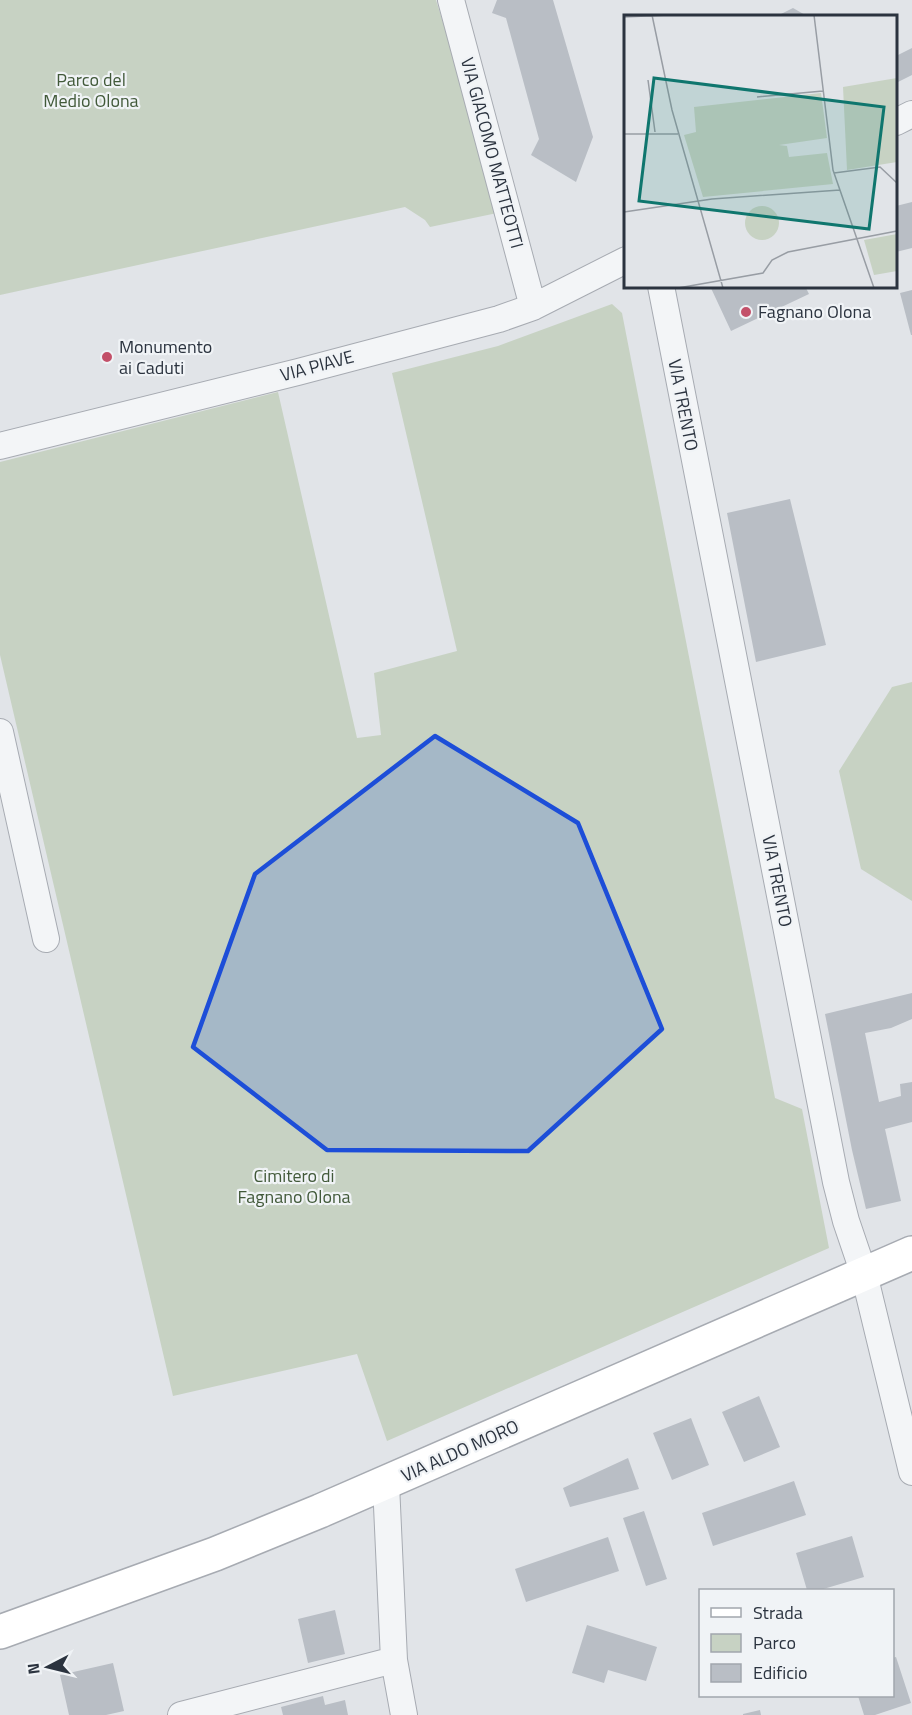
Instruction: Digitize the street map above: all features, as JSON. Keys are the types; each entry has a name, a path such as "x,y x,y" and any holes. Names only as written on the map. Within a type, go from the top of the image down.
{"main road":[{"name":"VIA ALDO MORO","path":"0,1632 215,1554 386,1484 912,1253"}],"street":[{"name":"VIA GIACOMO MATTEOTTI","path":"451,0 533,307"},
{"path":"897,122 912,114"},
{"name":"VIA PIAVE","path":"0,446 298,372 486,322 533,307 624,262"},
{"name":"VIA TRENTO","path":"661,288 836,1182 844,1215 864,1274 912,1472"},
{"path":"0,732 46,939"},
{"path":"386,1484 394,1660 404,1715"},
{"path":"181,1715 394,1660"}],"highlighted area":[{"path":"435,736 578,823 662,1029 528,1151 327,1150 193,1047 255,874"}],"green space":[{"name":"Parco del Medio Olona","path":"0,0 436,0 502,212 430,227 425,220 405,207 0,295"},
{"name":"Cimitero di Fagnano Olona","path":"612,304 622,313 775,1098 802,1109 829,1248 387,1441 357,1354 173,1396 0,655 0,462 278,392 357,738 381,735 374,673 457,651 392,373 498,346"},
{"path":"912,682 912,901 861,869 839,771 892,687"}],"building":[{"path":"497,0 553,0 593,137 576,182 531,155 539,139 506,18 492,13"},
{"path":"793,8 805,15 779,15"},
{"path":"912,48 912,75 897,82 897,56"},
{"path":"912,202 912,248 897,252 897,206"},
{"name":"Fagnano Olona","path":"711,288 806,288 809,294 731,331"},
{"path":"912,290 912,335 911,335 900,293"},
{"path":"790,499 826,645 756,662 727,513"},
{"path":"912,993 912,1019 891,1028 865,1033 879,1102 901,1096 900,1084 912,1082 912,1122 885,1129 901,1201 866,1209 825,1014"},
{"path":"759,1396 780,1447 744,1462 722,1412"},
{"path":"691,1418 709,1465 672,1480 653,1433"},
{"path":"628,1458 639,1489 570,1507 563,1488"},
{"path":"794,1481 806,1515 713,1546 702,1513"},
{"path":"644,1511 667,1579 646,1586 623,1518"},
{"path":"852,1536 864,1577 823,1589 807,1589 796,1553"},
{"path":"608,1537 619,1571 526,1602 515,1569"},
{"path":"335,1610 345,1654 308,1663 298,1619"},
{"path":"587,1625 657,1647 646,1681 608,1670 604,1683 572,1673"},
{"path":"896,1657 911,1703 875,1715 864,1715 858,1697 894,1697 894,1658"},
{"path":"113,1663 124,1711 106,1715 69,1715 60,1675"},
{"path":"323,1696 325,1705 345,1700 348,1715 283,1715 281,1707"},
{"path":"760,1710 761,1715 743,1715 743,1714"}],"place":[{"name":"Fagnano Olona","path":"746,312"},
{"name":"Monumento ai Caduti","path":"107,357"}]}
